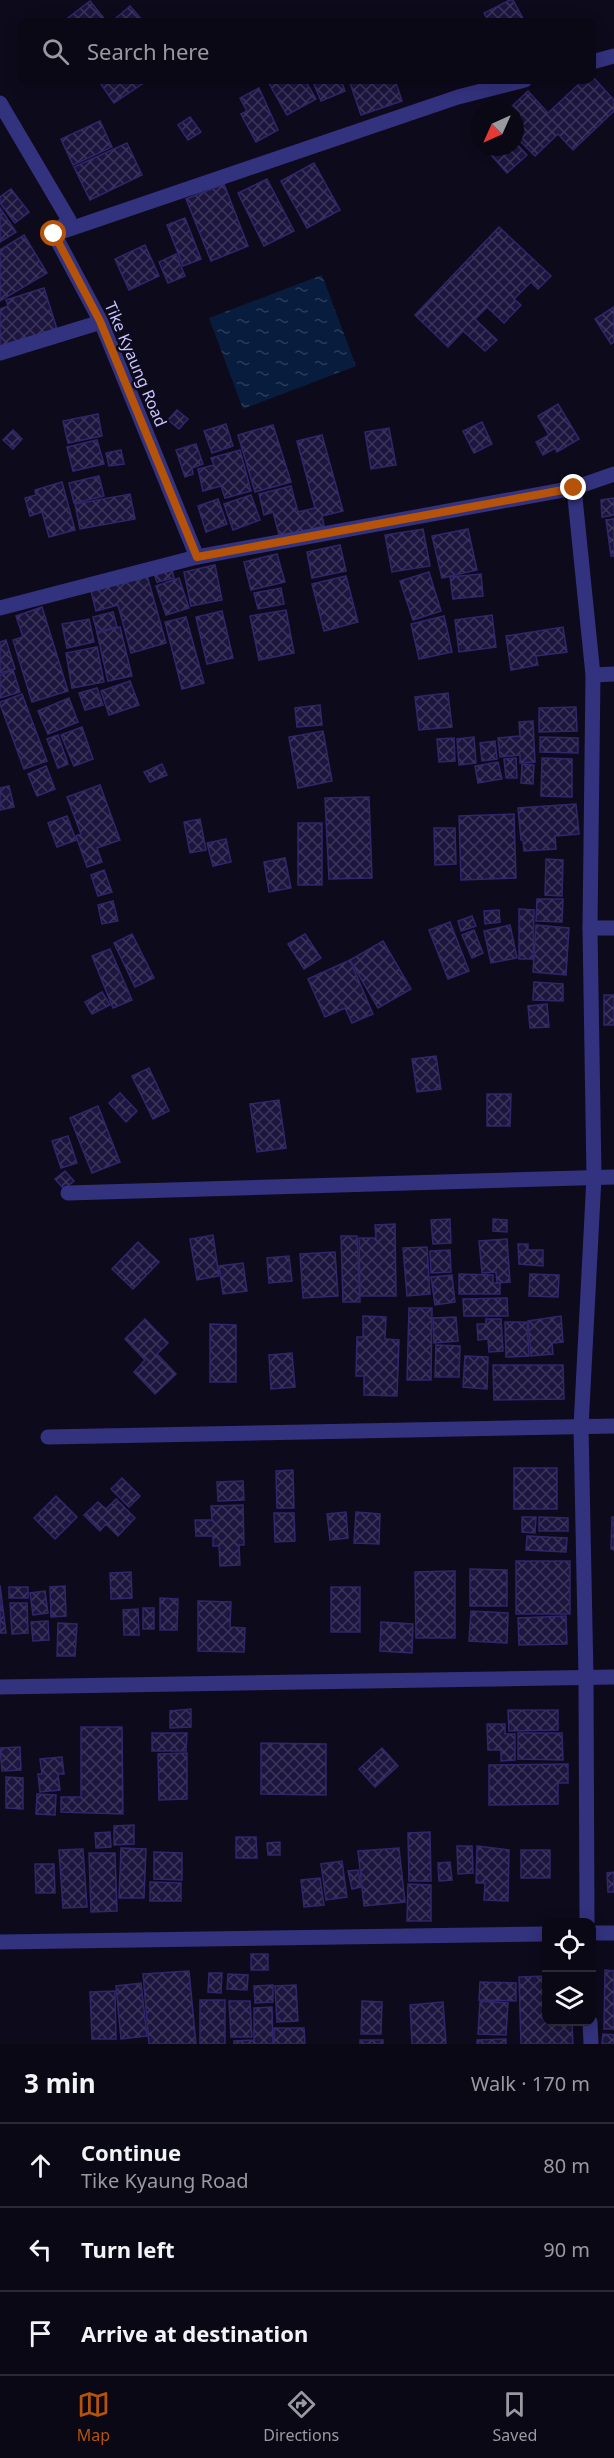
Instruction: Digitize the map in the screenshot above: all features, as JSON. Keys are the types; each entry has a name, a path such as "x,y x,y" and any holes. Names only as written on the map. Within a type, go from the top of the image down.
{"street":[{"path":"596,61 614,56"},
{"path":"54,234 458,97 509,84"},
{"path":"0,103 69,220 54,234"},
{"name":"Tike Kyaung Road","path":"54,234 100,321 197,557"},
{"path":"0,352 100,321"},
{"path":"0,608 197,557 574,488 614,474"},
{"path":"574,488 593,675 590,928 594,1177 580,1427 586,1677 587,1918"},
{"path":"593,675 614,674"},
{"path":"590,928 614,928"},
{"path":"68,1193 614,1177"},
{"path":"48,1437 614,1426"},
{"path":"0,1687 614,1677"},
{"path":"596,1933 614,1933"},
{"path":"0,1942 542,1934"},
{"path":"590,2026 591,2044"}],"water":[{"path":"322,275 356,366 243,409 209,318"}],"building":[{"path":"513,0 523,18 487,18 484,13"},
{"path":"90,1 104,18 68,18"},
{"path":"130,6 140,18 116,18"},
{"path":"596,80 614,100 614,111 573,150 558,134 535,156 524,145 524,102 516,102 528,91 548,113 579,84 596,84"},
{"path":"101,84 142,84 114,103"},
{"path":"269,84 307,84 316,99 287,115"},
{"path":"314,84 342,84 345,91 321,101"},
{"path":"350,84 396,84 402,101 361,115"},
{"path":"259,88 278,130 256,142 241,114 247,111 240,98"},
{"path":"190,117 201,132 188,140 178,125"},
{"path":"100,121 112,147 73,165 61,139"},
{"path":"127,143 142,175 90,200 74,167"},
{"path":"524,152 527,155 507,173 492,156 524,156"},
{"path":"314,163 340,210 307,228 281,181"},
{"path":"267,179 294,231 264,246 238,193"},
{"path":"224,184 248,246 211,261 186,199"},
{"path":"11,189 29,212 15,223 0,203 0,197"},
{"path":"0,208 16,232 0,242"},
{"path":"185,218 201,259 183,266 167,225"},
{"path":"499,227 551,276 538,289 531,282 514,299 521,305 504,323 487,307 475,319 497,340 485,351 463,331 448,347 415,315"},
{"path":"24,235 47,273 0,301 0,250"},
{"path":"145,245 159,276 129,290 115,259"},
{"path":"176,254 185,276 168,283 159,262"},
{"path":"44,288 57,329 0,348 0,309 8,306 6,300"},
{"path":"614,307 614,342 611,344 595,319"},
{"path":"558,404 579,439 557,452 555,448 543,455 536,442 549,435 538,416"},
{"path":"177,410 188,419 179,429 168,420"},
{"path":"98,414 102,436 68,443 63,421"},
{"path":"482,422 492,444 474,453 463,431"},
{"path":"226,424 233,446 212,453 204,431"},
{"path":"273,425 291,482 255,492 238,435"},
{"path":"389,428 396,465 371,469 365,432"},
{"path":"13,430 22,439 13,449 3,440"},
{"path":"322,435 343,511 322,516 324,526 280,538 273,512 264,515 259,494 291,486 298,512 315,508 297,441"},
{"path":"97,440 104,464 73,471 67,447"},
{"path":"196,444 203,464 192,468 193,474 185,477 176,450"},
{"path":"121,450 124,464 109,466 106,453"},
{"path":"240,450 251,491 225,498 221,486 203,491 198,469 214,465 211,458"},
{"path":"99,476 104,496 74,503 69,483"},
{"path":"62,482 75,530 49,537 42,512 30,516 25,498 36,495 35,490"},
{"path":"130,494 135,519 80,529 75,504"},
{"path":"251,495 260,520 233,530 224,504"},
{"path":"614,498 614,515 602,517 601,500"},
{"path":"218,499 227,524 206,532 198,506"},
{"path":"614,519 614,556 611,556 606,520"},
{"path":"423,529 430,566 392,572 385,535"},
{"path":"468,529 477,570 442,578 432,536"},
{"path":"340,545 346,571 312,578 307,552"},
{"path":"277,554 285,582 251,590 244,562"},
{"path":"215,565 222,600 191,606 184,572"},
{"path":"172,569 174,578 157,582 154,574"},
{"path":"429,572 441,611 413,620 400,581"},
{"path":"481,574 483,596 453,599 450,577"},
{"path":"147,575 166,643 131,653 118,605 96,611 91,591"},
{"path":"346,576 358,622 324,631 312,584"},
{"path":"179,578 189,608 166,615 156,586"},
{"path":"281,588 284,604 258,609 254,593"},
{"path":"42,607 68,691 32,702 13,640 23,637 16,616"},
{"path":"286,610 294,653 259,660 250,616"},
{"path":"222,611 233,658 207,664 196,617"},
{"path":"113,612 117,627 97,632 93,617"},
{"path":"492,615 496,647 459,652 455,620"},
{"path":"444,616 452,652 419,659 411,624"},
{"path":"186,617 204,683 182,689 165,622"},
{"path":"89,619 94,642 67,648 62,624"},
{"path":"120,627 132,676 108,681 97,633"},
{"path":"563,627 567,652 536,656 538,665 511,670 506,636"},
{"path":"6,640 15,669 0,673 0,642"},
{"path":"97,647 104,682 72,688 66,653"},
{"path":"13,670 20,692 0,698 0,675"},
{"path":"130,681 139,705 109,715 101,691"},
{"path":"97,688 103,705 85,710 79,693"},
{"path":"448,693 452,727 419,730 415,697"},
{"path":"22,694 47,761 24,769 0,704 0,702"},
{"path":"69,698 78,722 48,734 38,711"},
{"path":"320,705 322,725 297,727 295,708"},
{"path":"576,707 577,731 539,732 539,708"},
{"path":"533,721 535,762 520,763 520,755 500,757 498,738 520,736 519,722"},
{"path":"82,727 93,759 74,766 61,735"},
{"path":"323,731 332,781 298,788 289,737"},
{"path":"58,735 68,764 58,768 47,739"},
{"path":"474,737 476,763 459,765 457,739"},
{"path":"540,737 578,738 578,753 540,752"},
{"path":"454,738 455,761 439,762 437,739"},
{"path":"495,741 497,759 482,761 480,743"},
{"path":"516,758 517,778 506,778 504,759"},
{"path":"542,758 572,759 572,797 541,796"},
{"path":"498,762 502,779 478,783 475,766"},
{"path":"162,764 167,775 150,782 144,772"},
{"path":"522,764 534,765 533,784 521,783"},
{"path":"46,766 55,789 37,796 28,774"},
{"path":"100,785 120,840 97,848 102,862 87,867 76,836 81,834 67,797"},
{"path":"9,786 14,807 0,810 0,788"},
{"path":"369,797 372,878 329,879 325,798"},
{"path":"576,804 579,834 555,836 556,849 524,851 518,808"},
{"path":"514,814 516,878 461,880 459,816"},
{"path":"67,816 76,840 57,847 48,823"},
{"path":"200,819 206,850 190,853 184,822"},
{"path":"298,823 322,823 322,885 298,885"},
{"path":"434,828 455,828 456,864 435,865"},
{"path":"226,839 231,862 213,866 207,843"},
{"path":"285,858 291,888 269,892 264,862"},
{"path":"546,859 563,860 562,896 545,895"},
{"path":"104,870 112,892 98,896 91,875"},
{"path":"537,899 563,899 562,922 536,921"},
{"path":"113,901 118,921 102,924 98,905"},
{"path":"519,909 534,910 533,959 519,959"},
{"path":"499,910 500,922 485,924 484,911"},
{"path":"472,916 476,926 461,931 458,921"},
{"path":"450,922 469,971 448,979 429,930"},
{"path":"510,925 517,958 491,963 484,931"},
{"path":"536,925 569,928 566,975 533,972"},
{"path":"474,930 483,953 472,958 462,935"},
{"path":"132,934 154,978 135,987 114,943"},
{"path":"305,934 321,958 304,969 288,944"},
{"path":"383,941 411,989 378,1008 350,960"},
{"path":"110,949 132,1000 113,1008 92,956"},
{"path":"350,960 373,1014 352,1023 345,1008 325,1017 308,979"},
{"path":"534,982 563,984 563,1001 533,1000"},
{"path":"102,992 110,1005 92,1014 85,1002"},
{"path":"604,995 614,995 614,1025 604,1025"},
{"path":"547,1004 549,1027 530,1028 528,1006"},
{"path":"436,1056 441,1089 417,1092 412,1059"},
{"path":"149,1068 169,1111 153,1119 132,1076"},
{"path":"120,1093 137,1111 126,1122 109,1103"},
{"path":"487,1094 511,1094 510,1126 487,1126"},
{"path":"279,1100 286,1148 257,1152 250,1104"},
{"path":"98,1106 120,1162 92,1173 70,1118"},
{"path":"68,1136 77,1163 61,1168 52,1141"},
{"path":"65,1171 74,1181 64,1189 55,1179"},
{"path":"450,1219 451,1243 433,1244 431,1220"},
{"path":"493,1219 507,1220 507,1232 493,1231"},
{"path":"395,1224 396,1296 360,1296 359,1238 376,1238 375,1225"},
{"path":"213,1235 219,1276 197,1280 190,1239"},
{"path":"341,1236 357,1236 360,1302 343,1302"},
{"path":"507,1239 510,1282 497,1283 496,1272 482,1273 479,1241"},
{"path":"138,1242 159,1262 133,1289 112,1269"},
{"path":"518,1244 528,1244 528,1250 543,1250 543,1266 519,1264"},
{"path":"427,1247 430,1294 407,1296 403,1248"},
{"path":"450,1250 451,1272 431,1273 430,1251"},
{"path":"335,1252 338,1296 303,1298 300,1254"},
{"path":"289,1256 292,1281 269,1283 267,1258"},
{"path":"243,1263 247,1291 223,1294 219,1266"},
{"path":"459,1274 493,1275 493,1283 500,1283 500,1294 459,1294"},
{"path":"530,1274 559,1275 558,1297 529,1296"},
{"path":"452,1275 455,1302 435,1305 431,1277"},
{"path":"507,1298 508,1316 464,1316 463,1299"},
{"path":"409,1308 432,1308 431,1380 407,1380"},
{"path":"363,1316 386,1317 385,1339 399,1340 397,1396 364,1395 364,1376 356,1376 357,1337 363,1337"},
{"path":"561,1316 563,1342 552,1343 553,1354 531,1356 528,1321"},
{"path":"456,1317 458,1341 434,1343 433,1318"},
{"path":"145,1319 168,1343 157,1354 176,1374 155,1394 134,1372 145,1360 125,1339"},
{"path":"486,1319 501,1319 503,1351 489,1352 488,1339 478,1340 477,1324 486,1324"},
{"path":"505,1322 527,1322 529,1356 506,1357"},
{"path":"210,1324 236,1325 236,1382 210,1382"},
{"path":"436,1345 460,1346 459,1377 435,1377"},
{"path":"292,1353 295,1387 271,1389 269,1355"},
{"path":"465,1356 488,1357 487,1389 463,1387"},
{"path":"493,1365 563,1365 564,1399 494,1400"},
{"path":"514,1468 557,1468 557,1509 514,1509"},
{"path":"293,1470 294,1508 277,1508 276,1471"},
{"path":"122,1478 140,1496 129,1507 111,1489"},
{"path":"243,1481 244,1500 218,1501 217,1482"},
{"path":"56,1496 77,1517 55,1539 34,1518"},
{"path":"116,1499 135,1518 118,1536 106,1524 100,1531 84,1515 98,1502 106,1509"},
{"path":"243,1505 244,1545 239,1545 240,1565 220,1566 219,1546 213,1546 213,1536 196,1536 195,1520 212,1520 211,1506"},
{"path":"346,1512 348,1538 330,1540 327,1514"},
{"path":"356,1512 380,1514 379,1544 354,1543"},
{"path":"274,1513 294,1513 295,1541 275,1542"},
{"path":"522,1517 536,1517 535,1533 522,1532"},
{"path":"539,1517 568,1518 568,1531 539,1531"},
{"path":"612,1517 614,1517 614,1550 611,1549"},
{"path":"527,1536 567,1538 566,1552 526,1550"},
{"path":"516,1561 570,1561 570,1614 516,1614"},
{"path":"470,1569 507,1570 507,1606 470,1606"},
{"path":"455,1571 455,1638 416,1638 415,1572"},
{"path":"131,1572 132,1598 111,1599 110,1573"},
{"path":"0,1585 6,1633 0,1633"},
{"path":"65,1586 66,1616 51,1617 50,1587"},
{"path":"9,1587 28,1587 28,1598 9,1598"},
{"path":"331,1587 360,1587 360,1632 331,1632"},
{"path":"45,1591 48,1613 33,1615 30,1593"},
{"path":"160,1598 178,1599 177,1630 160,1630"},
{"path":"198,1601 231,1602 230,1627 245,1628 244,1652 198,1651"},
{"path":"10,1603 27,1603 28,1633 12,1634"},
{"path":"143,1608 154,1608 154,1629 143,1629"},
{"path":"138,1609 139,1635 124,1635 123,1610"},
{"path":"471,1611 508,1613 507,1643 469,1641"},
{"path":"566,1616 567,1644 519,1645 518,1618"},
{"path":"48,1621 49,1640 33,1641 31,1622"},
{"path":"381,1622 413,1624 412,1653 380,1651"},
{"path":"58,1623 77,1624 75,1656 57,1656"},
{"path":"191,1709 191,1727 170,1728 170,1711"},
{"path":"508,1710 558,1710 558,1730 509,1731"},
{"path":"487,1724 505,1724 505,1734 515,1734 515,1760 501,1761 501,1750 488,1750"},
{"path":"81,1727 122,1727 123,1814 61,1812 61,1797 81,1797"},
{"path":"152,1733 187,1733 186,1751 152,1751"},
{"path":"518,1733 562,1733 563,1760 518,1759"},
{"path":"261,1743 326,1744 326,1795 261,1794"},
{"path":"20,1747 21,1770 2,1771 0,1748"},
{"path":"382,1748 398,1766 375,1787 359,1769"},
{"path":"187,1753 187,1799 159,1800 158,1754"},
{"path":"62,1757 64,1774 58,1774 60,1790 40,1792 38,1774 42,1774 40,1759"},
{"path":"568,1764 568,1783 558,1783 558,1804 489,1805 489,1765"},
{"path":"6,1777 23,1778 23,1809 6,1808"},
{"path":"37,1794 56,1795 55,1815 36,1814"},
{"path":"134,1825 134,1844 114,1845 114,1826"},
{"path":"110,1832 111,1847 96,1848 95,1833"},
{"path":"430,1832 431,1881 409,1881 408,1833"},
{"path":"236,1837 256,1837 257,1858 236,1858"},
{"path":"280,1842 280,1855 268,1855 267,1843"},
{"path":"457,1846 472,1846 473,1873 458,1874"},
{"path":"477,1846 509,1850 508,1901 484,1900 485,1883 476,1883"},
{"path":"121,1848 146,1849 144,1898 119,1898"},
{"path":"399,1848 405,1902 364,1906 358,1851"},
{"path":"83,1849 87,1907 63,1908 59,1850"},
{"path":"521,1850 550,1850 550,1878 521,1878"},
{"path":"154,1852 182,1853 182,1880 154,1879"},
{"path":"89,1853 115,1853 117,1911 91,1912"},
{"path":"342,1861 347,1897 326,1900 321,1864"},
{"path":"450,1862 452,1880 439,1881 438,1863"},
{"path":"35,1864 54,1864 55,1893 36,1893"},
{"path":"358,1870 361,1887 352,1889 348,1871"},
{"path":"614,1872 614,1892 608,1892 607,1873"},
{"path":"320,1878 324,1905 304,1907 301,1880"},
{"path":"150,1882 181,1883 181,1901 150,1901"},
{"path":"408,1884 431,1885 431,1921 407,1921"},
{"path":"251,1954 268,1954 268,1970 251,1970"},
{"path":"605,1970 614,1971 614,2029 604,2029"},
{"path":"189,1971 196,2044 149,2044 143,1974"},
{"path":"209,1973 222,1973 221,1993 208,1992"},
{"path":"228,1974 248,1975 247,1990 227,1989"},
{"path":"542,1976 542,2026 572,2026 573,2044 521,2044 519,1977"},
{"path":"480,1982 516,1983 516,2001 479,2000"},
{"path":"141,1983 147,2036 121,2039 116,1986"},
{"path":"273,1985 273,2002 255,2003 254,1986"},
{"path":"296,1985 298,2021 277,2022 275,1986"},
{"path":"115,1991 116,2039 92,2039 90,1992"},
{"path":"200,2000 225,2000 225,2044 200,2044"},
{"path":"229,2001 250,2001 252,2037 231,2037"},
{"path":"362,2001 382,2002 381,2034 361,2034"},
{"path":"480,2001 508,2003 506,2035 478,2034"},
{"path":"443,2002 446,2044 412,2044 410,2005"},
{"path":"272,2007 273,2044 234,2044 234,2041 254,2040 254,2008"},
{"path":"274,2028 304,2028 305,2044 274,2044"},
{"path":"603,2034 614,2035 614,2044 602,2044"},
{"path":"506,2039 506,2044 477,2044 477,2040"},
{"path":"360,2040 383,2040 383,2044 360,2044"}],"route":[{"path":"54,234 100,321 197,557 574,488"}]}
